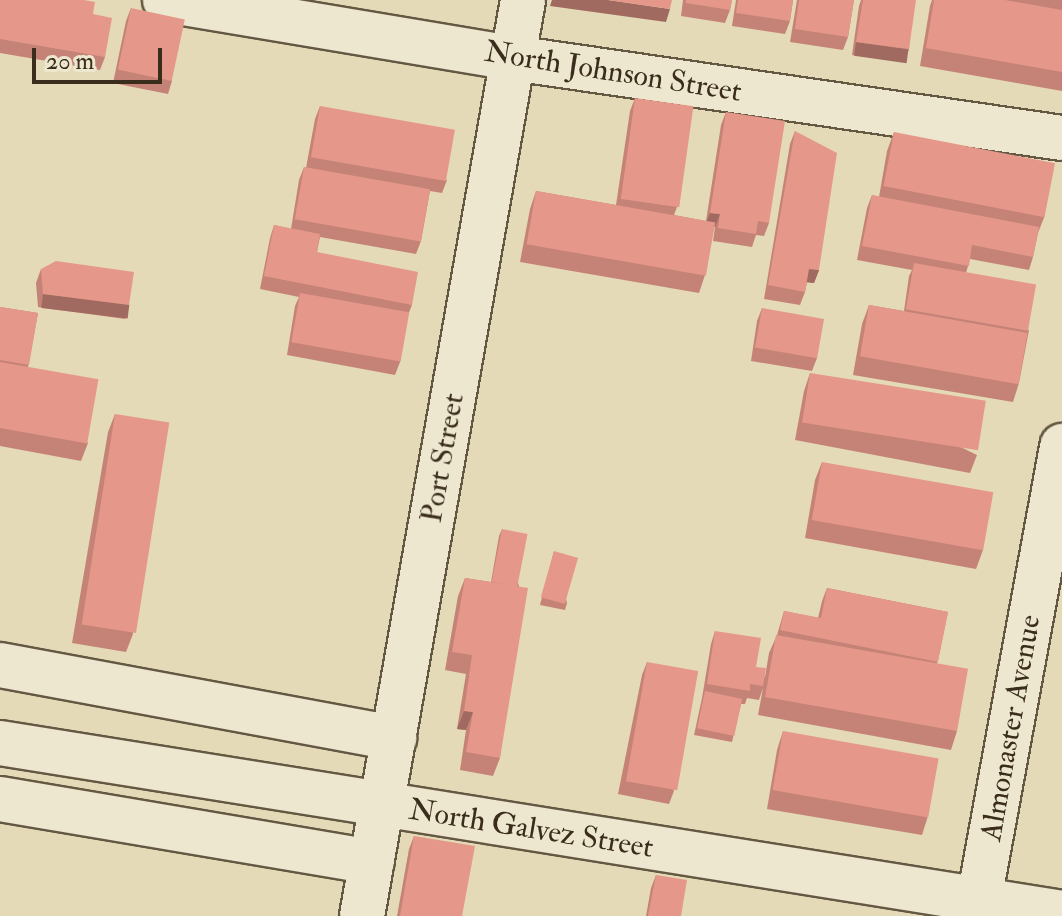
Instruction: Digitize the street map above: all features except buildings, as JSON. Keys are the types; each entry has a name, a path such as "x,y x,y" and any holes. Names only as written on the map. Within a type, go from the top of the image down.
{"street":[{"name":"North Johnson Street","path":"165,0 513,58 1062,138"},
{"name":"Port Street","path":"362,916 523,0"},
{"name":"Almonaster Avenue","path":"978,906 1062,446"},
{"path":"0,665 394,738"},
{"name":"North Galvez Street","path":"0,743 978,906 1062,913"},
{"path":"0,799 372,862"}]}
